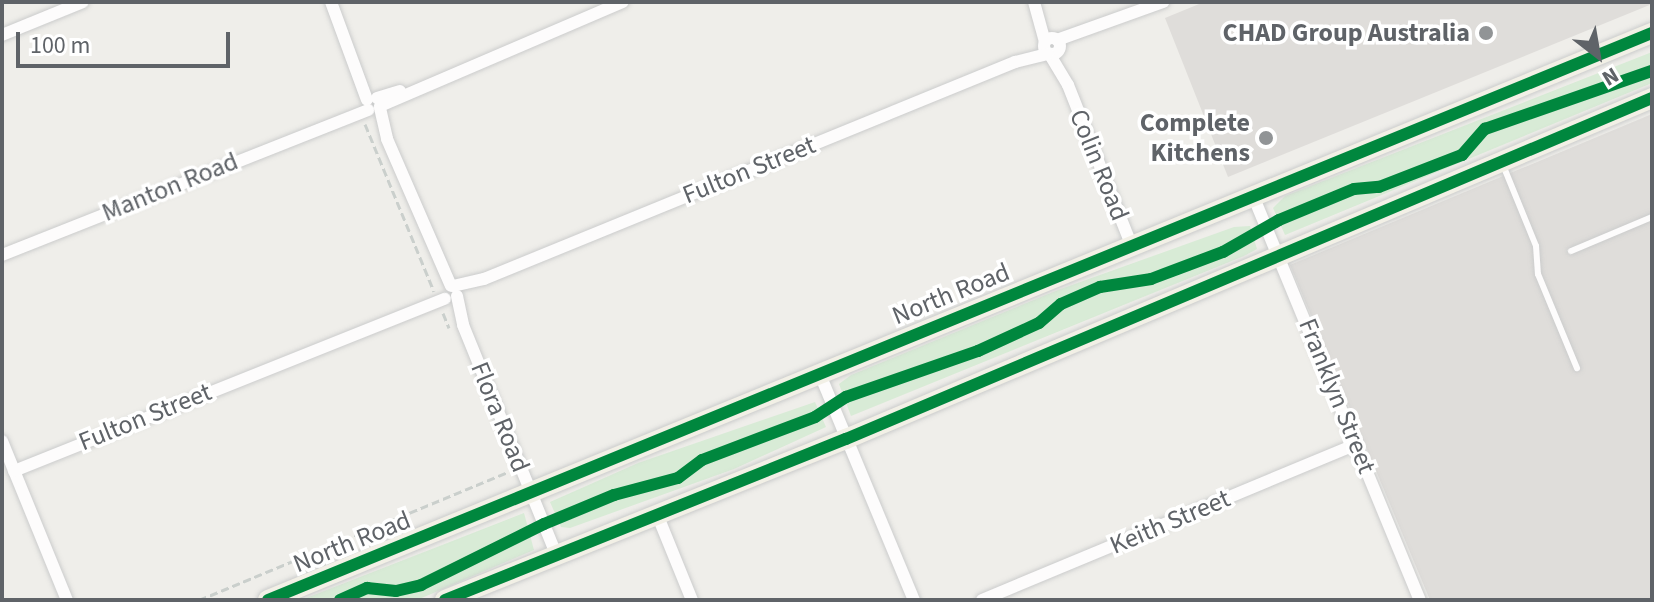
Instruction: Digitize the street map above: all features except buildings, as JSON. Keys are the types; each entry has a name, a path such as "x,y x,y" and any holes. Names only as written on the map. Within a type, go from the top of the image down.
{"highway":[{"name":"North Road","path":"268,600 1252,193 1652,33"},
{"path":"450,599 846,439 1652,98"}],"street":[{"path":"2,35 83,2"},
{"name":"Flora Road","path":"331,2 436,259 447,294 463,325 556,554"},
{"name":"Manton Road","path":"2,255 623,2"},
{"name":"Fulton Street","path":"14,471 1163,2"},
{"name":"Colin Road","path":"1035,6 1131,244"},
{"name":"Franklyn Street","path":"1252,193 1420,600"},
{"path":"819,372 914,600"},
{"path":"2,441 67,600"},
{"name":"Keith Street","path":"982,600 1357,444"},
{"path":"657,514 692,600"}],"lane":[{"path":"1502,162 1536,246 1538,274 1577,368"},
{"path":"1571,251 1652,217"}],"path":[{"path":"371,105 447,294 454,341"},
{"path":"199,600 509,474 503,459"}],"shaded area":[{"path":"1204,2 1652,4 1228,177 1165,18"},
{"path":"1652,114 1652,600 1430,600 1290,265"}],"green space":[{"path":"1652,52 1652,83 1285,235 1273,208 1285,196"},
{"path":"1250,226 1257,249 1244,256 851,416 839,384 851,375 1058,290 1234,227"},
{"path":"815,402 826,427 734,469 570,528 561,527 550,502 638,463"},
{"path":"524,513 534,550 417,600 301,600"}],"cycle path":[{"path":"268,600 1652,33"},
{"path":"340,600 367,588 396,591 421,585 544,524 614,495 678,478 702,460 815,417 846,397 978,351 1039,323 1061,304 1100,287 1151,279 1223,252 1279,220 1354,189 1379,187 1462,155 1485,129 1652,71"},
{"path":"445,600 846,439 1652,98"}],"place":[{"name":"CHAD Group Australia","path":"1486,33"},
{"name":"Complete Kitchens","path":"1266,138"}]}
